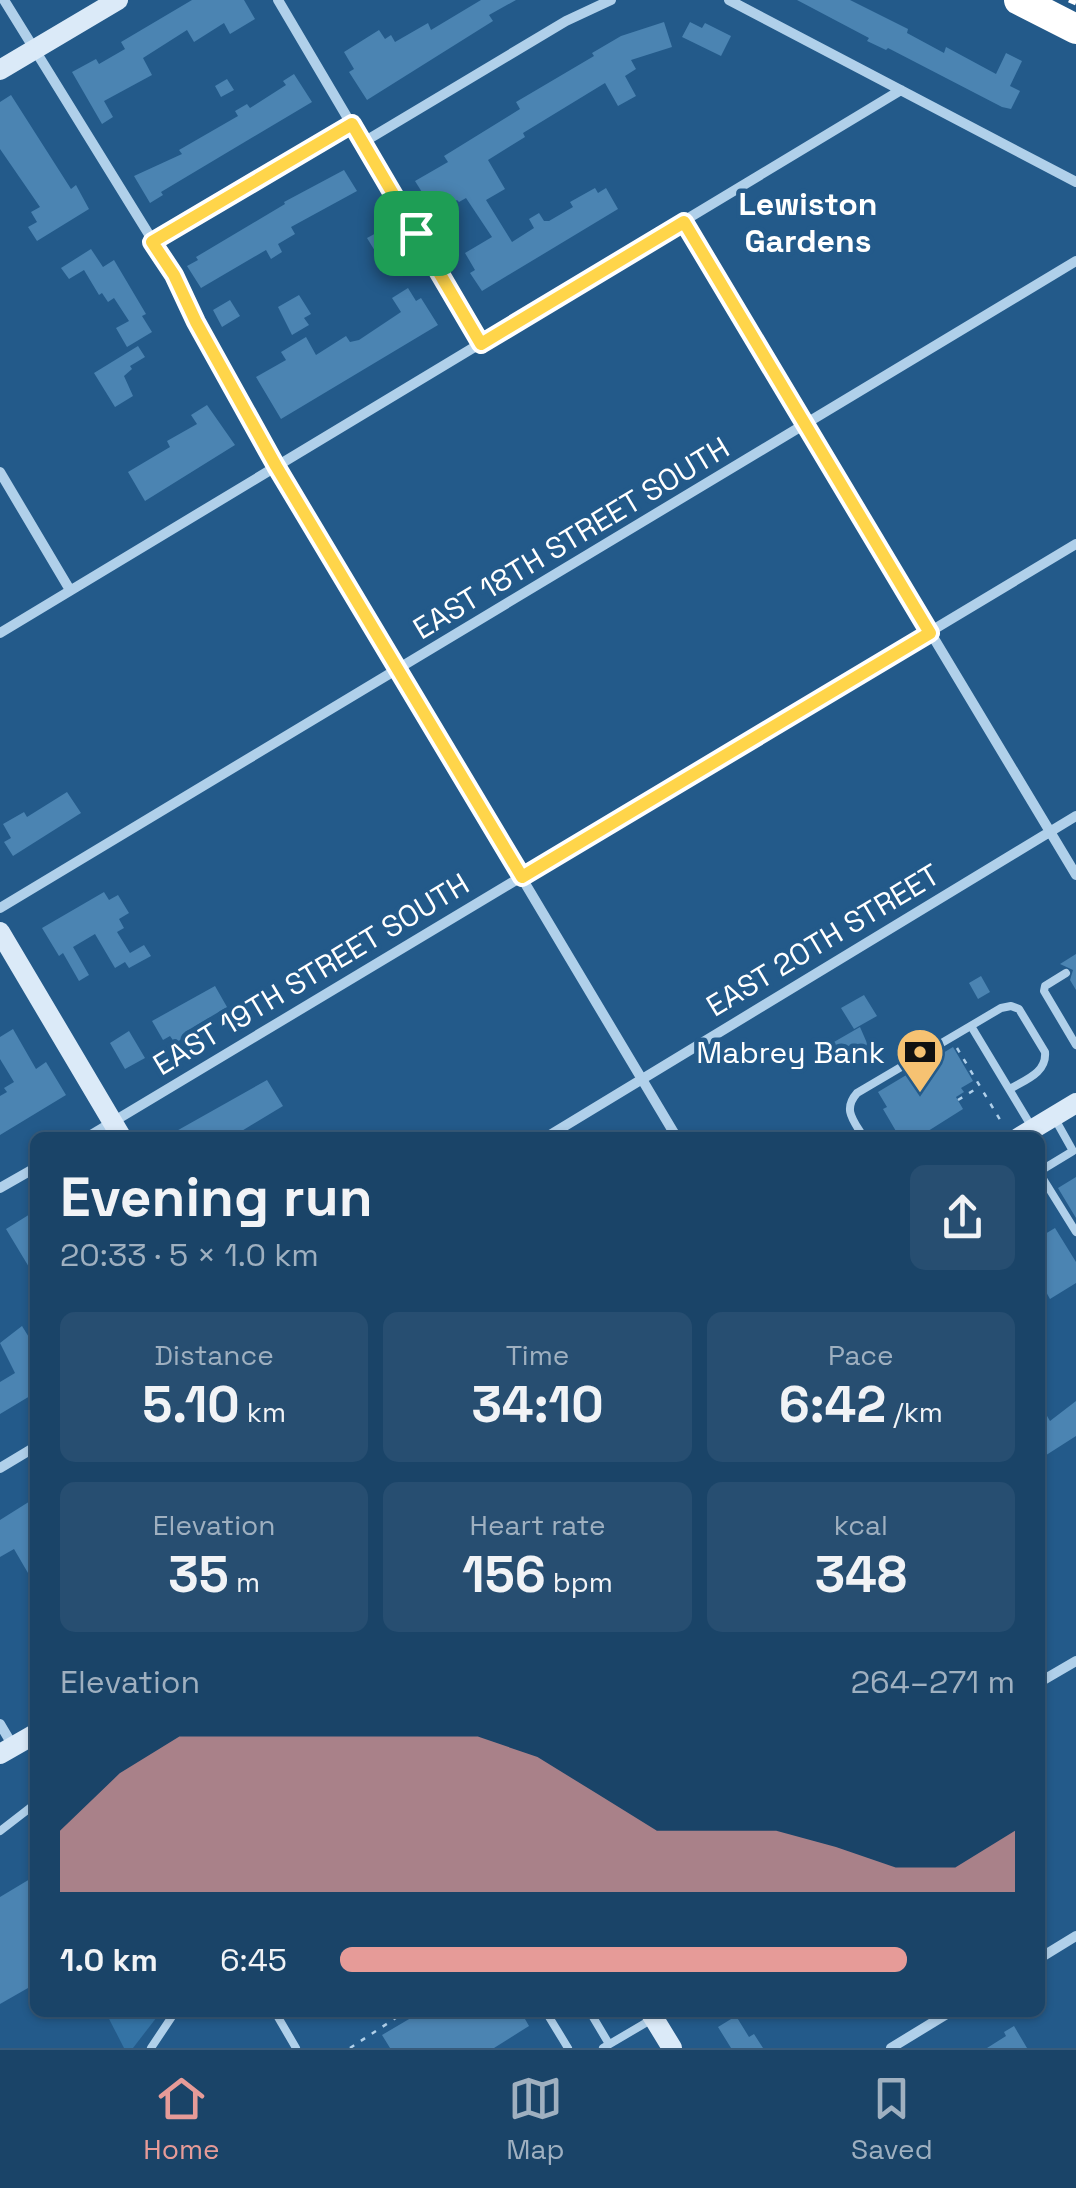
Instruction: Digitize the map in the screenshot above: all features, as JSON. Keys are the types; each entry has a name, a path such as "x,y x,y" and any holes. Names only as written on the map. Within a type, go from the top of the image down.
{"highway":[{"path":"1020,0 1076,29"}],"main road":[{"path":"0,70 118,0"},
{"path":"0,932 118,1130"},
{"path":"1018,1130 1054,1116 1076,1102"},
{"path":"7,1750 30,1737"},
{"path":"653,2017 672,2048"}],"street":[{"path":"4,0 174,275 276,466 673,1132"},
{"path":"278,0 481,344"},
{"path":"362,143 566,20 611,0"},
{"path":"729,0 1076,182"},
{"path":"0,632 901,90"},
{"path":"152,242 352,124"},
{"path":"684,222 1076,876"},
{"name":"EAST 18TH STREET SOUTH","path":"0,908 1076,262"},
{"path":"0,472 70,590"},
{"name":"EAST 19TH STREET SOUTH","path":"118,1130 522,877 1076,544"},
{"name":"EAST 20TH STREET","path":"555,1132 1076,816"},
{"path":"0,1188 30,1171"},
{"path":"0,1468 30,1450"},
{"path":"1045,1679 1076,1661"},
{"path":"0,1724 7,1750"},
{"path":"1045,1955 1076,1936"},
{"path":"891,2048 942,2017"}],"lane":[{"path":"1066,973 1044,991 1076,1043"},
{"path":"861,1132 849,1112 849,1102 857,1093 1000,1008 1011,1006 1019,1009 1046,1060 1042,1070 1010,1089"},
{"path":"971,1026 1010,1089 1018,1130"},
{"path":"1045,1169 1073,1152 1054,1116"},
{"path":"1045,1180 1076,1232"},
{"path":"0,1830 30,1808"},
{"path":"151,2048 172,2017"},
{"path":"278,2017 296,2048"},
{"path":"549,2017 568,2048"},
{"path":"592,2017 606,2046 649,2017"}],"path":[{"path":"951,1038 980,1086 1018,1130"},
{"path":"958,1100 980,1086"},
{"path":"350,2048 398,2017"},
{"path":"382,2028 385,2034"}],"shaded area":[{"path":"108,2017 157,2017 133,2048 124,2048"}],"building":[{"path":"192,0 244,0 255,19 230,34 224,23 194,42 187,30 143,58 152,75 104,101 113,117 102,124 72,72 96,59 99,64 125,49 121,42"},
{"path":"481,0 516,0 489,15 493,21 367,100 349,72 354,69 344,52 379,30 385,39 391,35 395,42 428,23 431,30"},
{"path":"797,0 850,0 908,29 907,33 944,53 946,47 996,74 1006,53 1022,61 1010,86 1020,91 1011,109 1002,107 867,41 869,38"},
{"path":"664,22 672,47 631,60 636,69 625,76 636,96 618,106 605,83 523,133 525,137 488,160 505,189 486,200 512,242 534,228 529,219 539,213 544,221 549,221 573,207 570,202 595,188 598,193 606,188 618,209 482,291 470,273 475,270 465,253 492,237 466,198 435,213 415,181 448,162 444,156 520,109 516,102 594,56 592,53 621,36"},
{"path":"690,22 702,28 705,23 731,36 721,56 682,37"},
{"path":"294,74 312,102 161,192 163,195 150,203 134,176 182,154 179,150 238,116 235,111 247,104 250,108 286,85 283,81"},
{"path":"227,79 234,90 221,97 215,86"},
{"path":"11,95 71,189 76,185 89,209 37,241 28,227 37,222 31,212 40,207 0,149 0,102"},
{"path":"344,170 357,191 291,227 295,234 278,244 282,252 271,259 266,250 201,288 187,266 198,260 196,257"},
{"path":"380,231 387,244 375,251 367,238"},
{"path":"91,249 103,267 114,260 146,314 142,316 152,332 127,347 116,328 129,321 114,298 108,302 102,293 99,295 84,270 69,279 61,268"},
{"path":"408,288 416,301 421,298 438,325 281,419 256,377 286,360 281,352 306,337 316,355 346,336 350,342 359,340 401,312 392,298"},
{"path":"299,295 311,314 304,318 309,325 292,335 278,307"},
{"path":"230,300 240,316 222,327 213,310"},
{"path":"138,346 145,357 130,366 132,369 124,376 133,396 115,407 94,373"},
{"path":"207,405 235,445 145,501 128,472 170,447 167,441 197,424 191,415"},
{"path":"67,792 81,813 13,856 4,842 11,838 3,824 24,812 27,817"},
{"path":"104,892 109,900 118,895 129,913 119,919 124,928 117,932 130,953 144,945 151,956 129,968 125,962 115,968 95,934 73,947 89,975 79,981 42,928"},
{"path":"1076,954 1076,990 1070,980 1073,970 1060,964"},
{"path":"981,976 990,992 978,999 969,983"},
{"path":"215,986 227,1007 185,1032 187,1036 175,1043 170,1036 163,1040 152,1021"},
{"path":"864,995 877,1016 854,1029 841,1008"},
{"path":"860,1027 870,1050 859,1056 852,1045 831,1055 827,1046"},
{"path":"13,1029 36,1069 46,1062 66,1095 0,1135 0,1096 14,1082 0,1059 0,1037"},
{"path":"129,1031 145,1058 125,1069 110,1043"},
{"name":"Mabrey Bank","path":"953,1047 973,1081 961,1088 964,1092 956,1097 963,1109 927,1132 896,1132 878,1092"},
{"path":"267,1080 283,1106 240,1132 175,1132"},
{"path":"1076,1177 1076,1218 1058,1188"},
{"path":"30,1214 30,1269 6,1229"},
{"path":"1055,1228 1076,1262 1076,1283 1050,1299 1045,1290 1045,1234"},
{"path":"22,1326 30,1339 30,1396 0,1414 0,1382 15,1373 0,1343"},
{"path":"1076,1401 1076,1436 1045,1456 1045,1412 1050,1421"},
{"path":"30,1501 30,1576 14,1549 0,1557 0,1520"},
{"path":"30,1879 30,1987 0,2004 0,1897"},
{"path":"413,2017 524,2017 529,2026 494,2048 390,2048 382,2035"},
{"path":"737,2017 749,2037 754,2034 763,2048 731,2048 718,2027"},
{"path":"1014,2026 1027,2048 987,2048 1006,2036 1004,2032"}],"railway":[{"path":"1069,0 1076,3"}],"place":[{"name":"Mabrey Bank","path":"920,1094"}],"district":[{"name":"Lewiston Gardens","path":"808,222"}],"route":[{"path":"352,124 416,233 481,344 684,222 930,633 522,877 276,466 174,275 152,242 352,124"}]}
